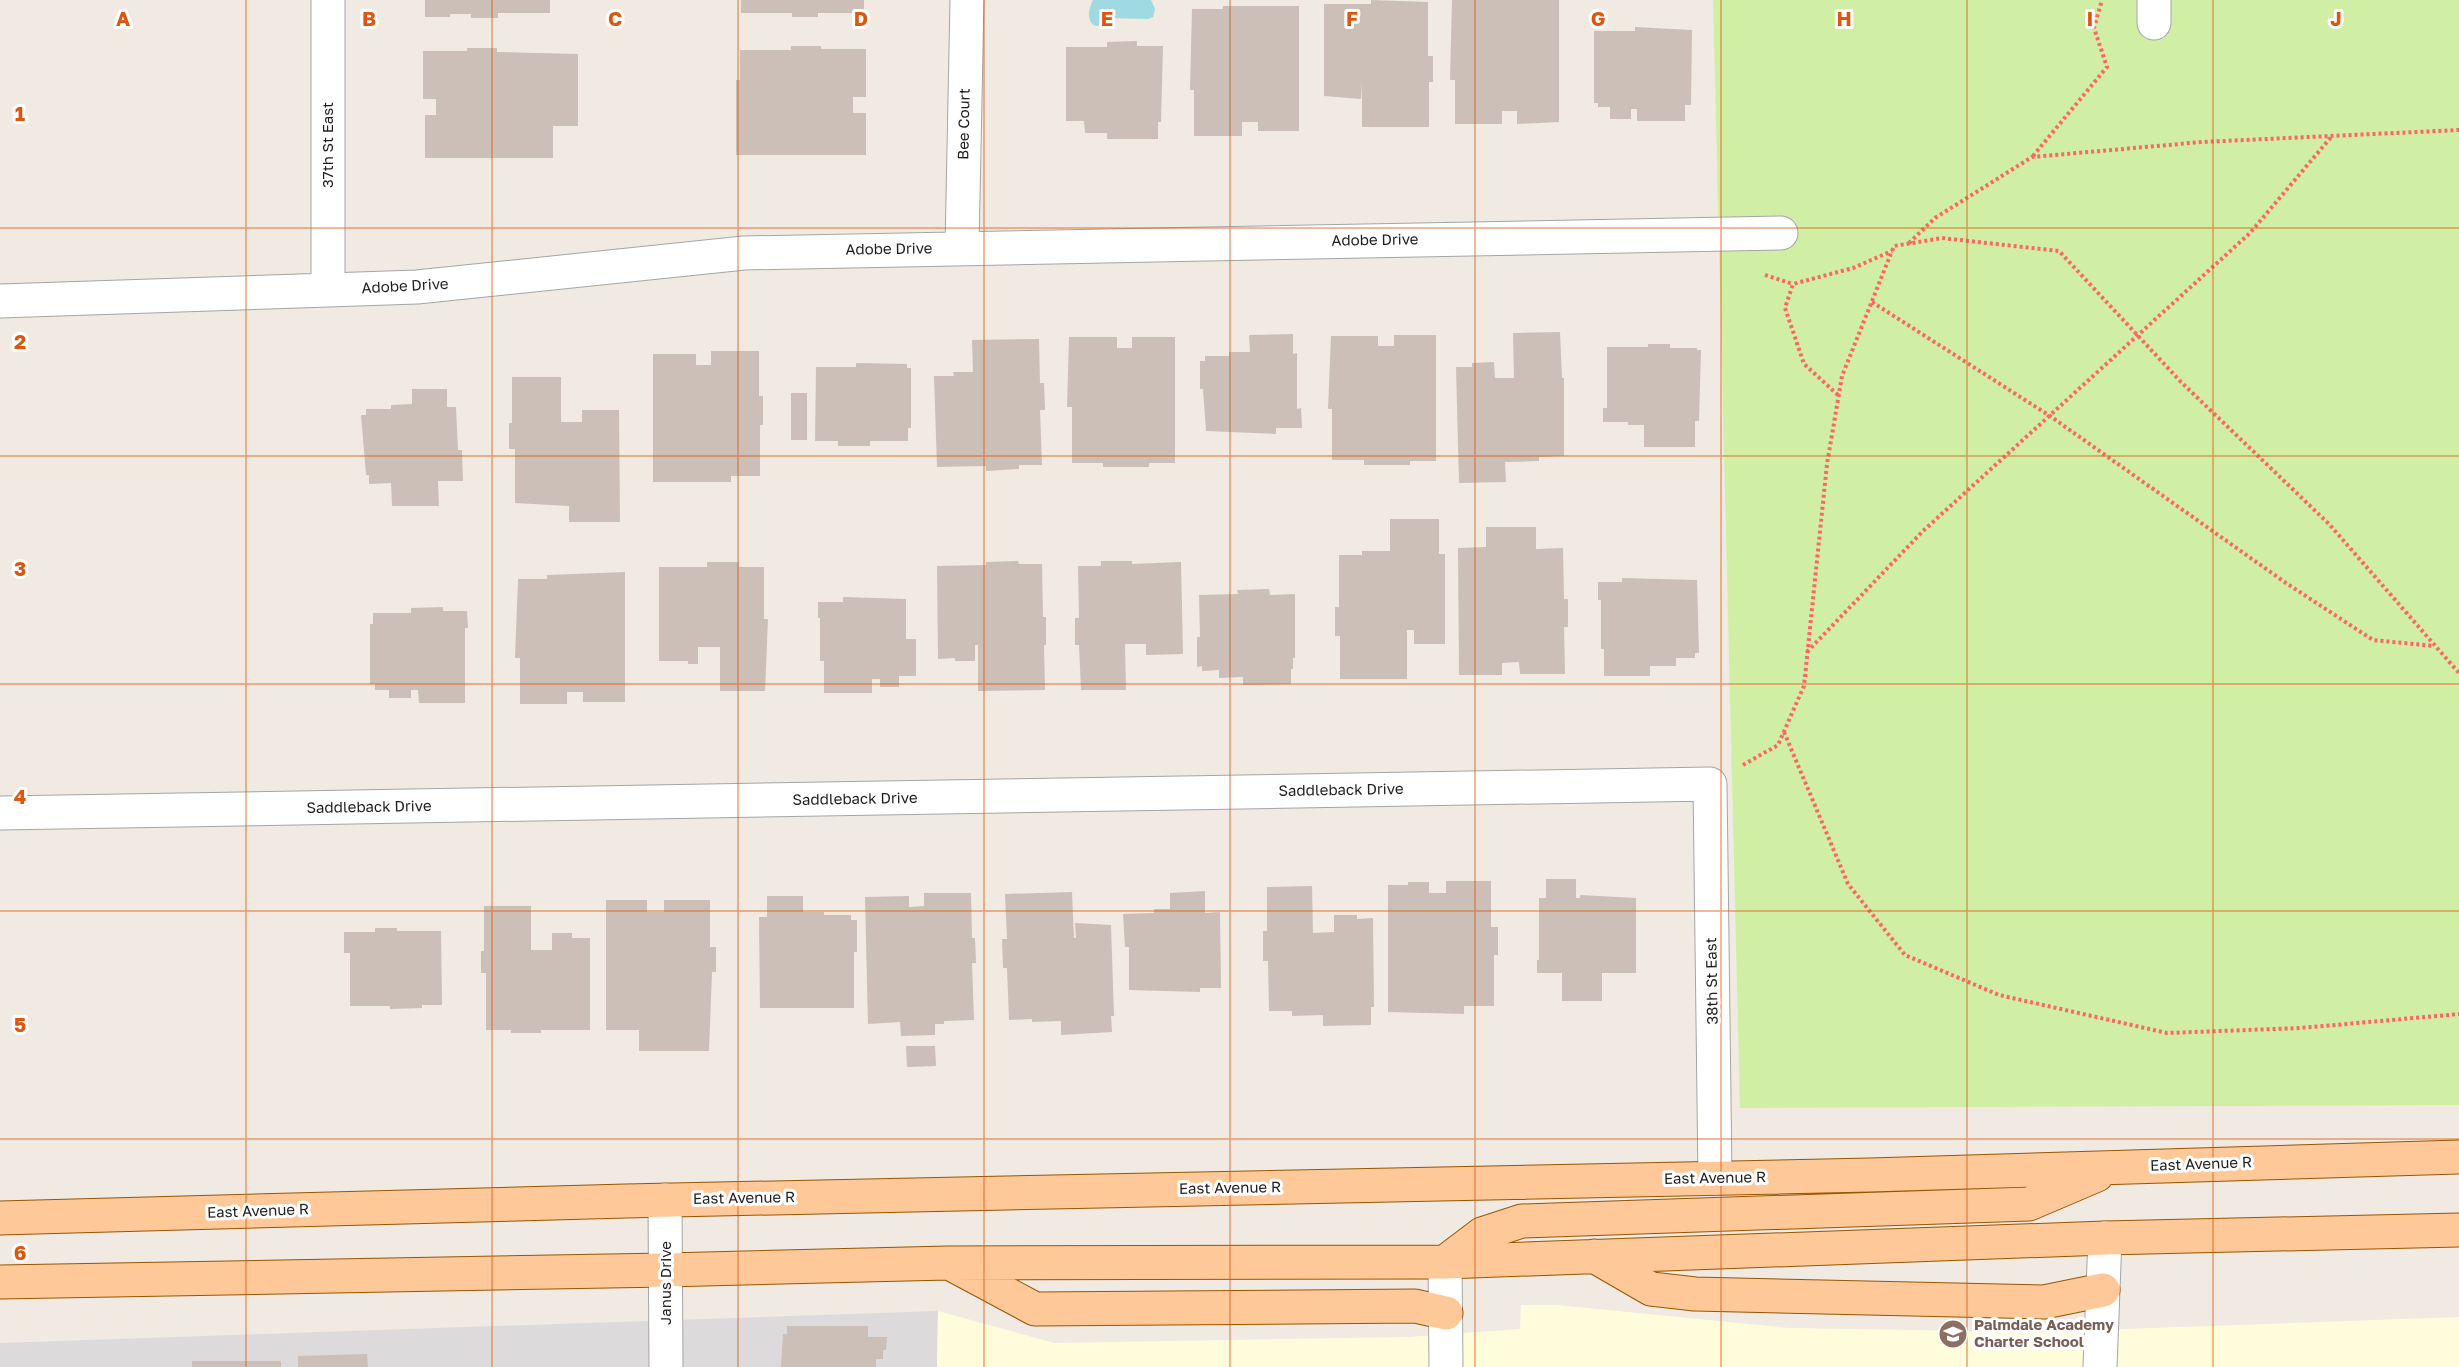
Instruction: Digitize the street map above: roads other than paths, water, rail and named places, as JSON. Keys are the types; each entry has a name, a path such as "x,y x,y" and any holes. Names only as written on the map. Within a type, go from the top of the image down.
{"main road":[{"name":"East Avenue R","path":"0,1218 665,1200 1715,1178 2459,1157"},
{"path":"1445,1262 1482,1234 1522,1221 2030,1204 2114,1167"},
{"path":"0,1282 948,1263 1445,1262 2105,1238 2459,1230"},
{"path":"1594,1256 1651,1289 1695,1294 2044,1302 2103,1290"},
{"path":"948,1263 1035,1309 1415,1306 1446,1313"}],"street":[{"name":"37th St East","path":"328,0 328,290"},
{"name":"Bee Court","path":"962,247 967,0"},
{"name":"Adobe Drive","path":"0,301 417,287 744,253 1781,233"},
{"name":"Saddleback Drive","path":"0,813 1710,784"},
{"name":"38th St East","path":"1710,784 1715,1178"},
{"name":"Janus Drive","path":"665,1200 666,1367"},
{"path":"2100,1367 2105,1238"},
{"path":"1445,1262 1446,1367"}],"water":[{"path":"1093,0 1151,0 1155,9 1153,17 1148,19 1110,18 1106,23 1097,26 1090,21 1089,15"}],"place":[{"name":"Palmdale Academy Charter School","path":"1953,1334"}]}
